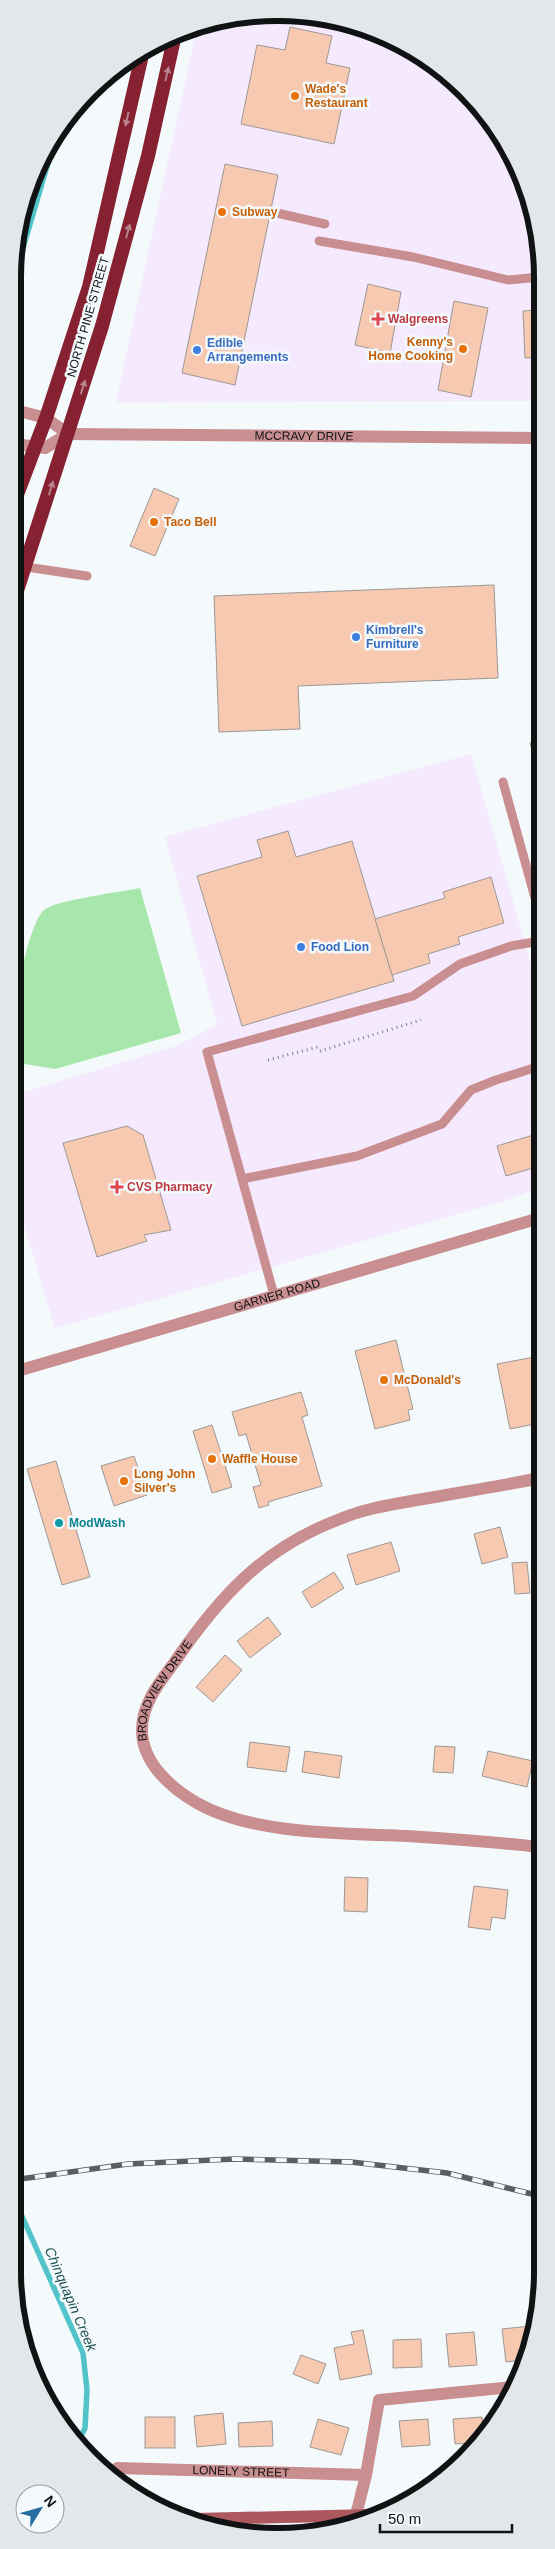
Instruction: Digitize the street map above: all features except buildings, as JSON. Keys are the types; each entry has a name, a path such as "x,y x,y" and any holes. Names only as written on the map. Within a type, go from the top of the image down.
{"highway":[{"name":"NORTH PINE STREET","path":"21,581 68,434 126,241 173,44"},
{"name":"NORTH PINE STREET","path":"21,483 36,447 89,287 141,61"}],"main road":[{"path":"207,2518 356,2515"}],"street":[{"path":"21,412 46,418 68,434 45,448 21,445"},
{"name":"MCCRAVY DRIVE","path":"68,434 534,438"},
{"name":"GARNER ROAD","path":"21,1370 534,1220"},
{"name":"BROADVIEW DRIVE","path":"534,1479 375,1508 341,1518 308,1532 278,1550 249,1572 223,1596 201,1624 155,1689 146,1708 142,1729 148,1755 170,1784 198,1804 240,1820 328,1832 462,1839 534,1846"},
{"path":"356,2515 366,2475 378,2400 505,2389"},
{"name":"LONELY STREET","path":"117,2468 366,2475"}],"lane":[{"path":"277,213 325,224"},
{"path":"319,240 414,257 508,280 534,278"},
{"path":"26,567 88,576"},
{"path":"503,782 534,894"},
{"path":"274,1295 207,1052 413,996 460,964 511,946 534,943"},
{"path":"242,1179 357,1156 442,1124 471,1090 534,1068"}],"path":[{"path":"268,1060 319,1049 421,1020"}],"shaded area":[{"path":"278,21 311,23 360,35 391,48 420,64 459,96 491,135 514,179 525,211 532,244 534,278 534,401 116,402 195,35 244,23"},
{"path":"471,754 534,975 534,1190 504,1201 55,1328 21,1216 21,1093 177,1046 217,1024 165,837"}],"green space":[{"path":"140,888 181,1033 55,1069 21,1063 21,974 31,936 37,920 44,910 51,906"}],"waterway":[{"name":"Chinquapin Creek","path":"23,249 47,166"},
{"name":"Chinquapin Creek","path":"21,2214 83,2353 87,2390 85,2428 81,2436"}],"railway":[{"path":"21,2179 128,2164 234,2159 351,2162 447,2173 534,2195"}],"place":[{"name":"Wade's Restaurant","path":"295,96"},
{"name":"Subway","path":"222,212"},
{"name":"Walgreens","path":"378,319"},
{"name":"Kenny's Home Cooking","path":"463,349"},
{"name":"Edible Arrangements","path":"197,350"},
{"name":"Taco Bell","path":"154,522"},
{"name":"Kimbrell's Furniture","path":"356,637"},
{"name":"Food Lion","path":"301,947"},
{"name":"CVS Pharmacy","path":"117,1187"},
{"name":"McDonald's","path":"384,1380"},
{"name":"Waffle House","path":"212,1459"},
{"name":"Long John Silver's","path":"124,1481"},
{"name":"ModWash","path":"59,1523"}]}
